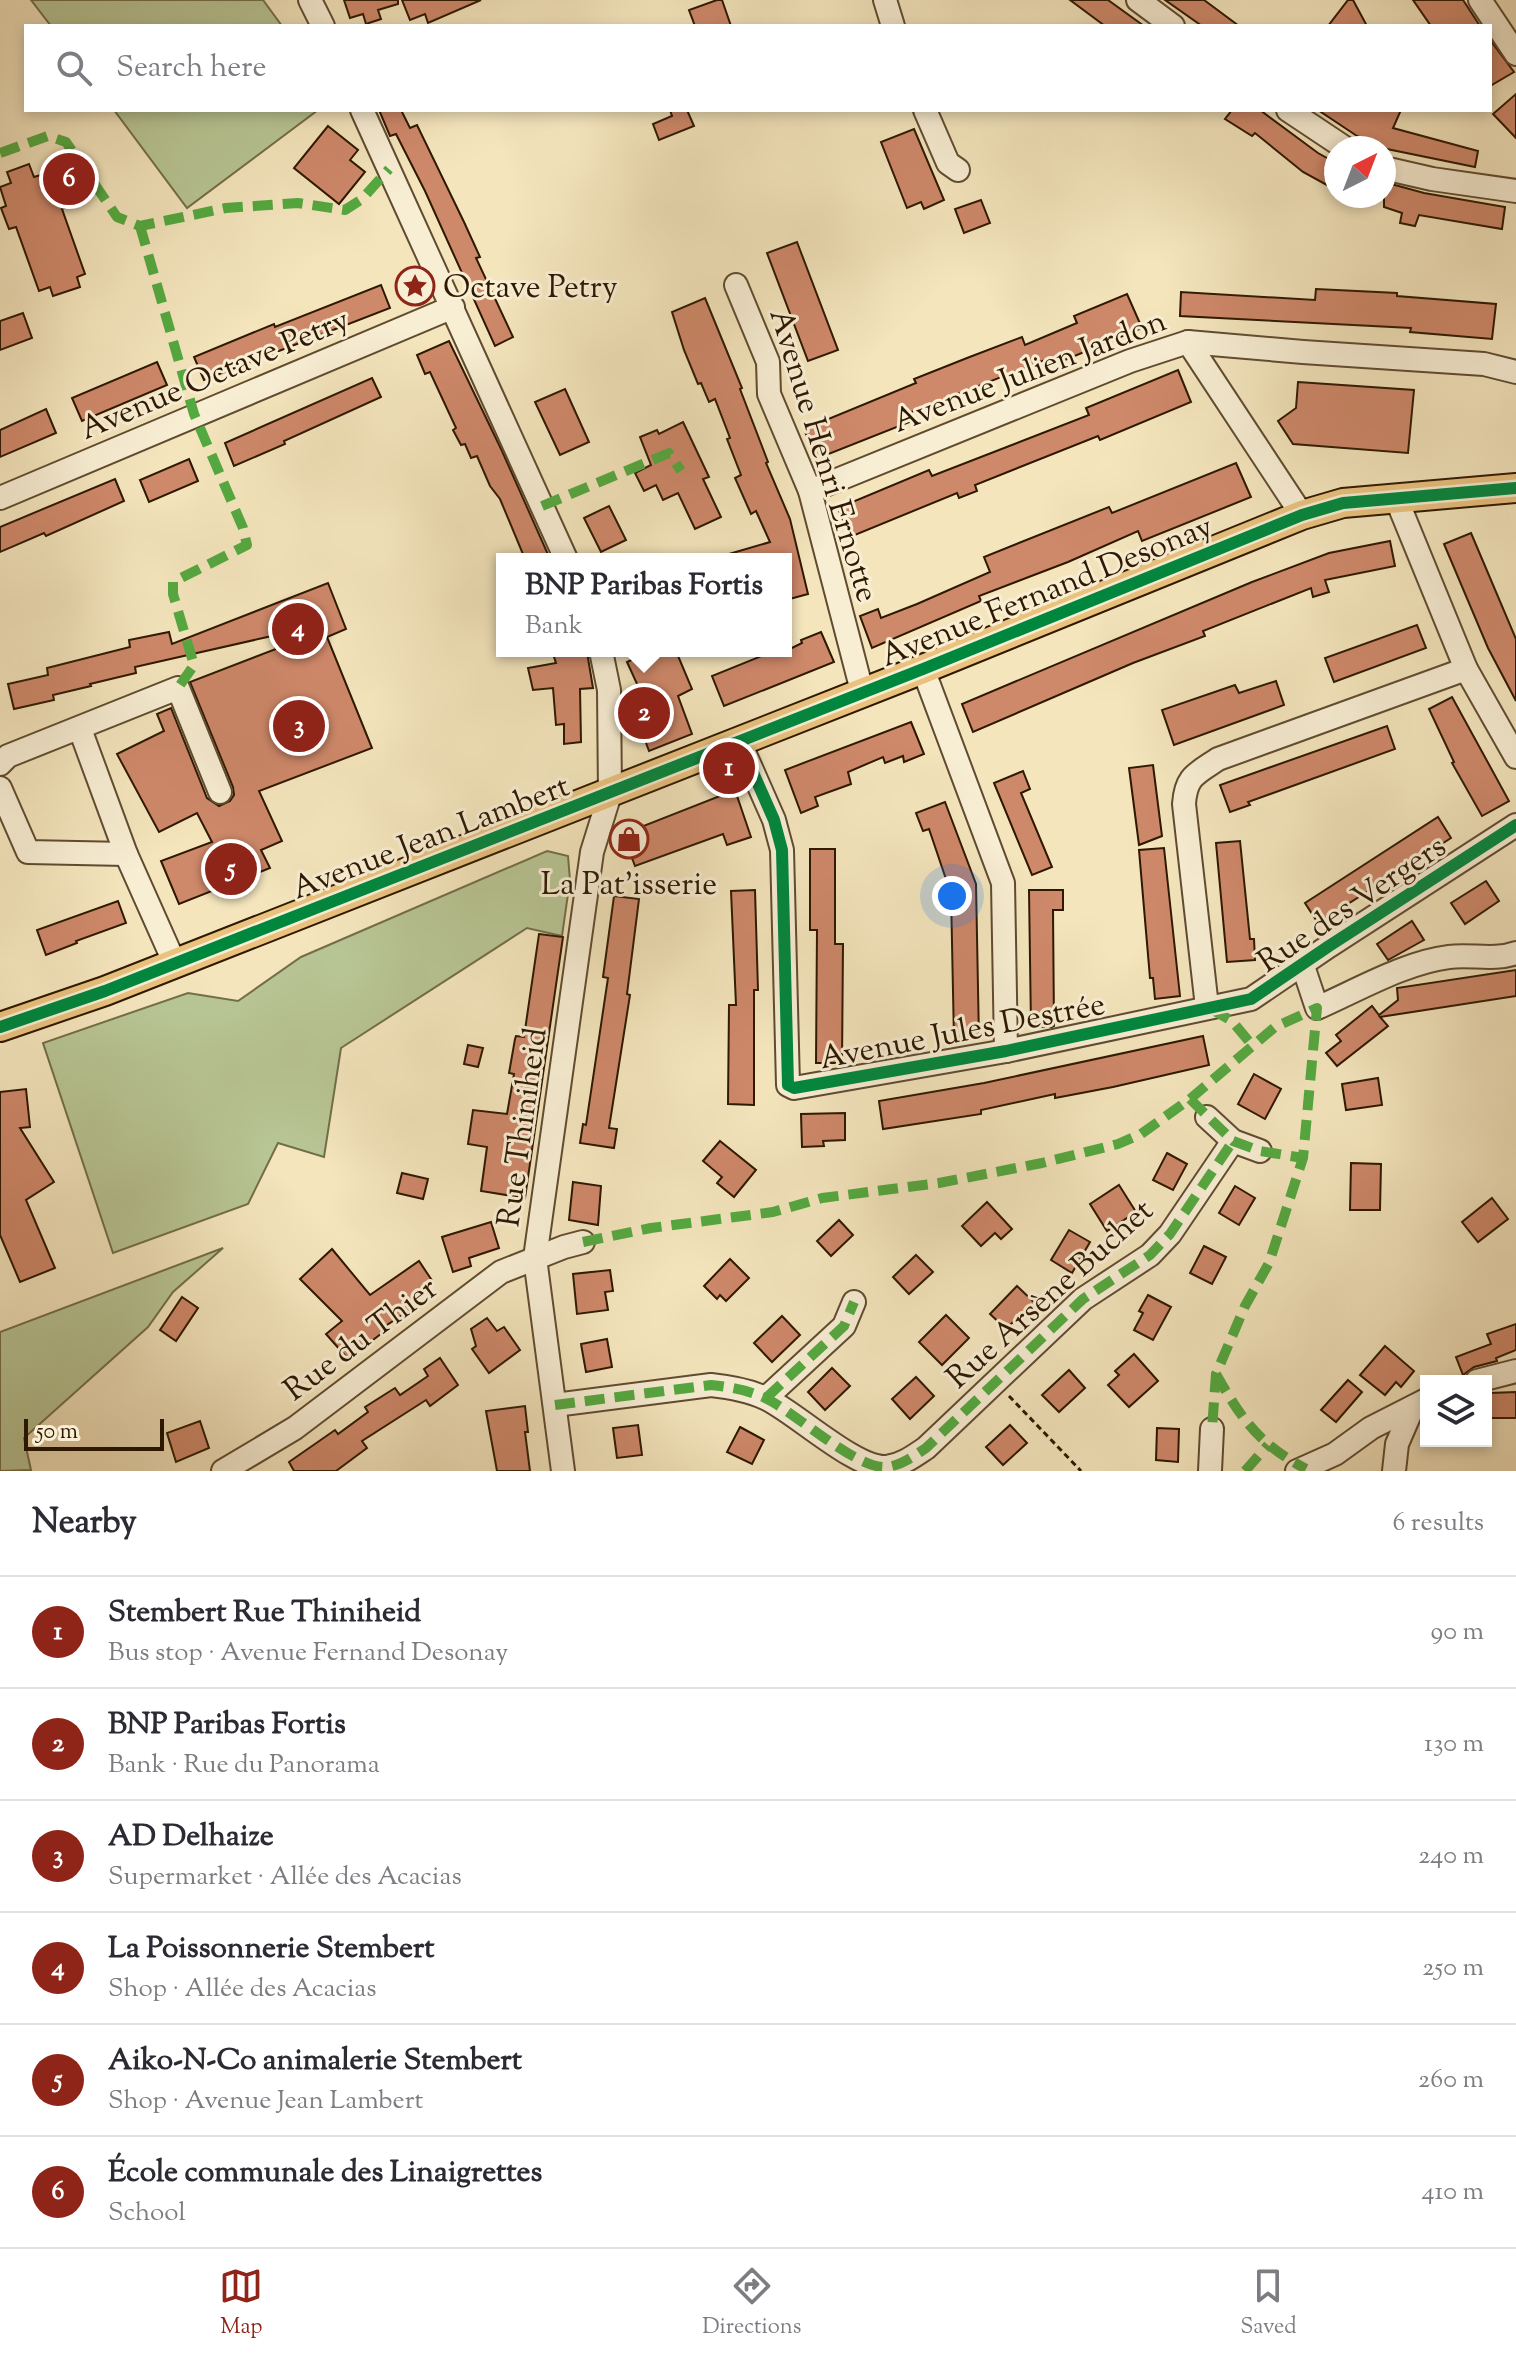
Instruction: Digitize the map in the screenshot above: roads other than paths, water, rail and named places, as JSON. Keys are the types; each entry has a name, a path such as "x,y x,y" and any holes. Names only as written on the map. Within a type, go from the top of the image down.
{"main road":[{"name":"Avenue Fernand Desonay","path":"610,794 1302,515 1343,503 1516,488"},
{"name":"Avenue Jean Lambert","path":"0,1027 175,964 610,794"}],"street":[{"path":"310,0 322,24"},
{"path":"885,0 892,24"},
{"path":"1138,0 1170,24"},
{"path":"1480,0 1516,54"},
{"path":"363,112 563,553"},
{"path":"926,112 948,163 958,170"},
{"path":"1291,112 1327,136"},
{"path":"1396,171 1516,191"},
{"name":"Avenue Henri Ernotte","path":"736,285 768,362 769,394 810,491 862,691"},
{"name":"Avenue Octave Petry","path":"0,498 453,307"},
{"path":"1188,342 1302,515"},
{"name":"Avenue Julien Jardon","path":"810,491 1130,361 1188,342 1484,364 1516,372"},
{"path":"1396,498 1466,669 1516,757"},
{"name":"Rue Thiniheid","path":"563,1471 535,1258 592,852 610,794 609,690 602,657"},
{"path":"923,669 1003,883 1006,1051"},
{"path":"1207,1007 1184,804 1185,790 1191,777 1218,759 1466,669"},
{"path":"0,764 8,756 178,688 220,792"},
{"path":"80,729 126,854 175,964"},
{"name":"Avenue Jules Destrée","path":"740,743 774,820 782,850 788,1085 794,1088 1006,1051 1207,1007"},
{"path":"0,788 28,852 126,854"},
{"name":"Rue des Vergers","path":"1207,1007 1251,999 1516,825"},
{"path":"1303,966 1317,1008 1406,969 1448,957 1504,957 1516,953"},
{"path":"1207,1117 1233,1141 1260,1151"},
{"name":"Rue Arsène Buchet","path":"555,1405 711,1385 736,1388 766,1398 850,1463 886,1469 926,1448 1083,1299 1150,1255 1170,1234 1233,1141"},
{"name":"Rue du Thier","path":"223,1471 295,1428 501,1272 583,1242"},
{"path":"766,1398 844,1326 854,1302"},
{"path":"1492,1377 1516,1371"},
{"path":"1297,1471 1335,1454 1371,1428 1420,1404"},
{"path":"1394,1471 1397,1444 1420,1404"},
{"path":"1210,1471 1212,1429"}],"place":[{"name":"École communale des Linaigrettes","path":"69,179"},
{"name":"Octave Petry","path":"415,286"},
{"name":"La Poissonnerie Stembert","path":"298,629"},
{"name":"BNP Paribas Fortis","path":"644,713"},
{"name":"AD Delhaize","path":"299,726"},
{"name":"Stembert Rue Thiniheid","path":"729,768"},
{"name":"La Pat’isserie","path":"629,839"},
{"name":"Aiko-N-Co animalerie Stembert","path":"231,869"}]}
